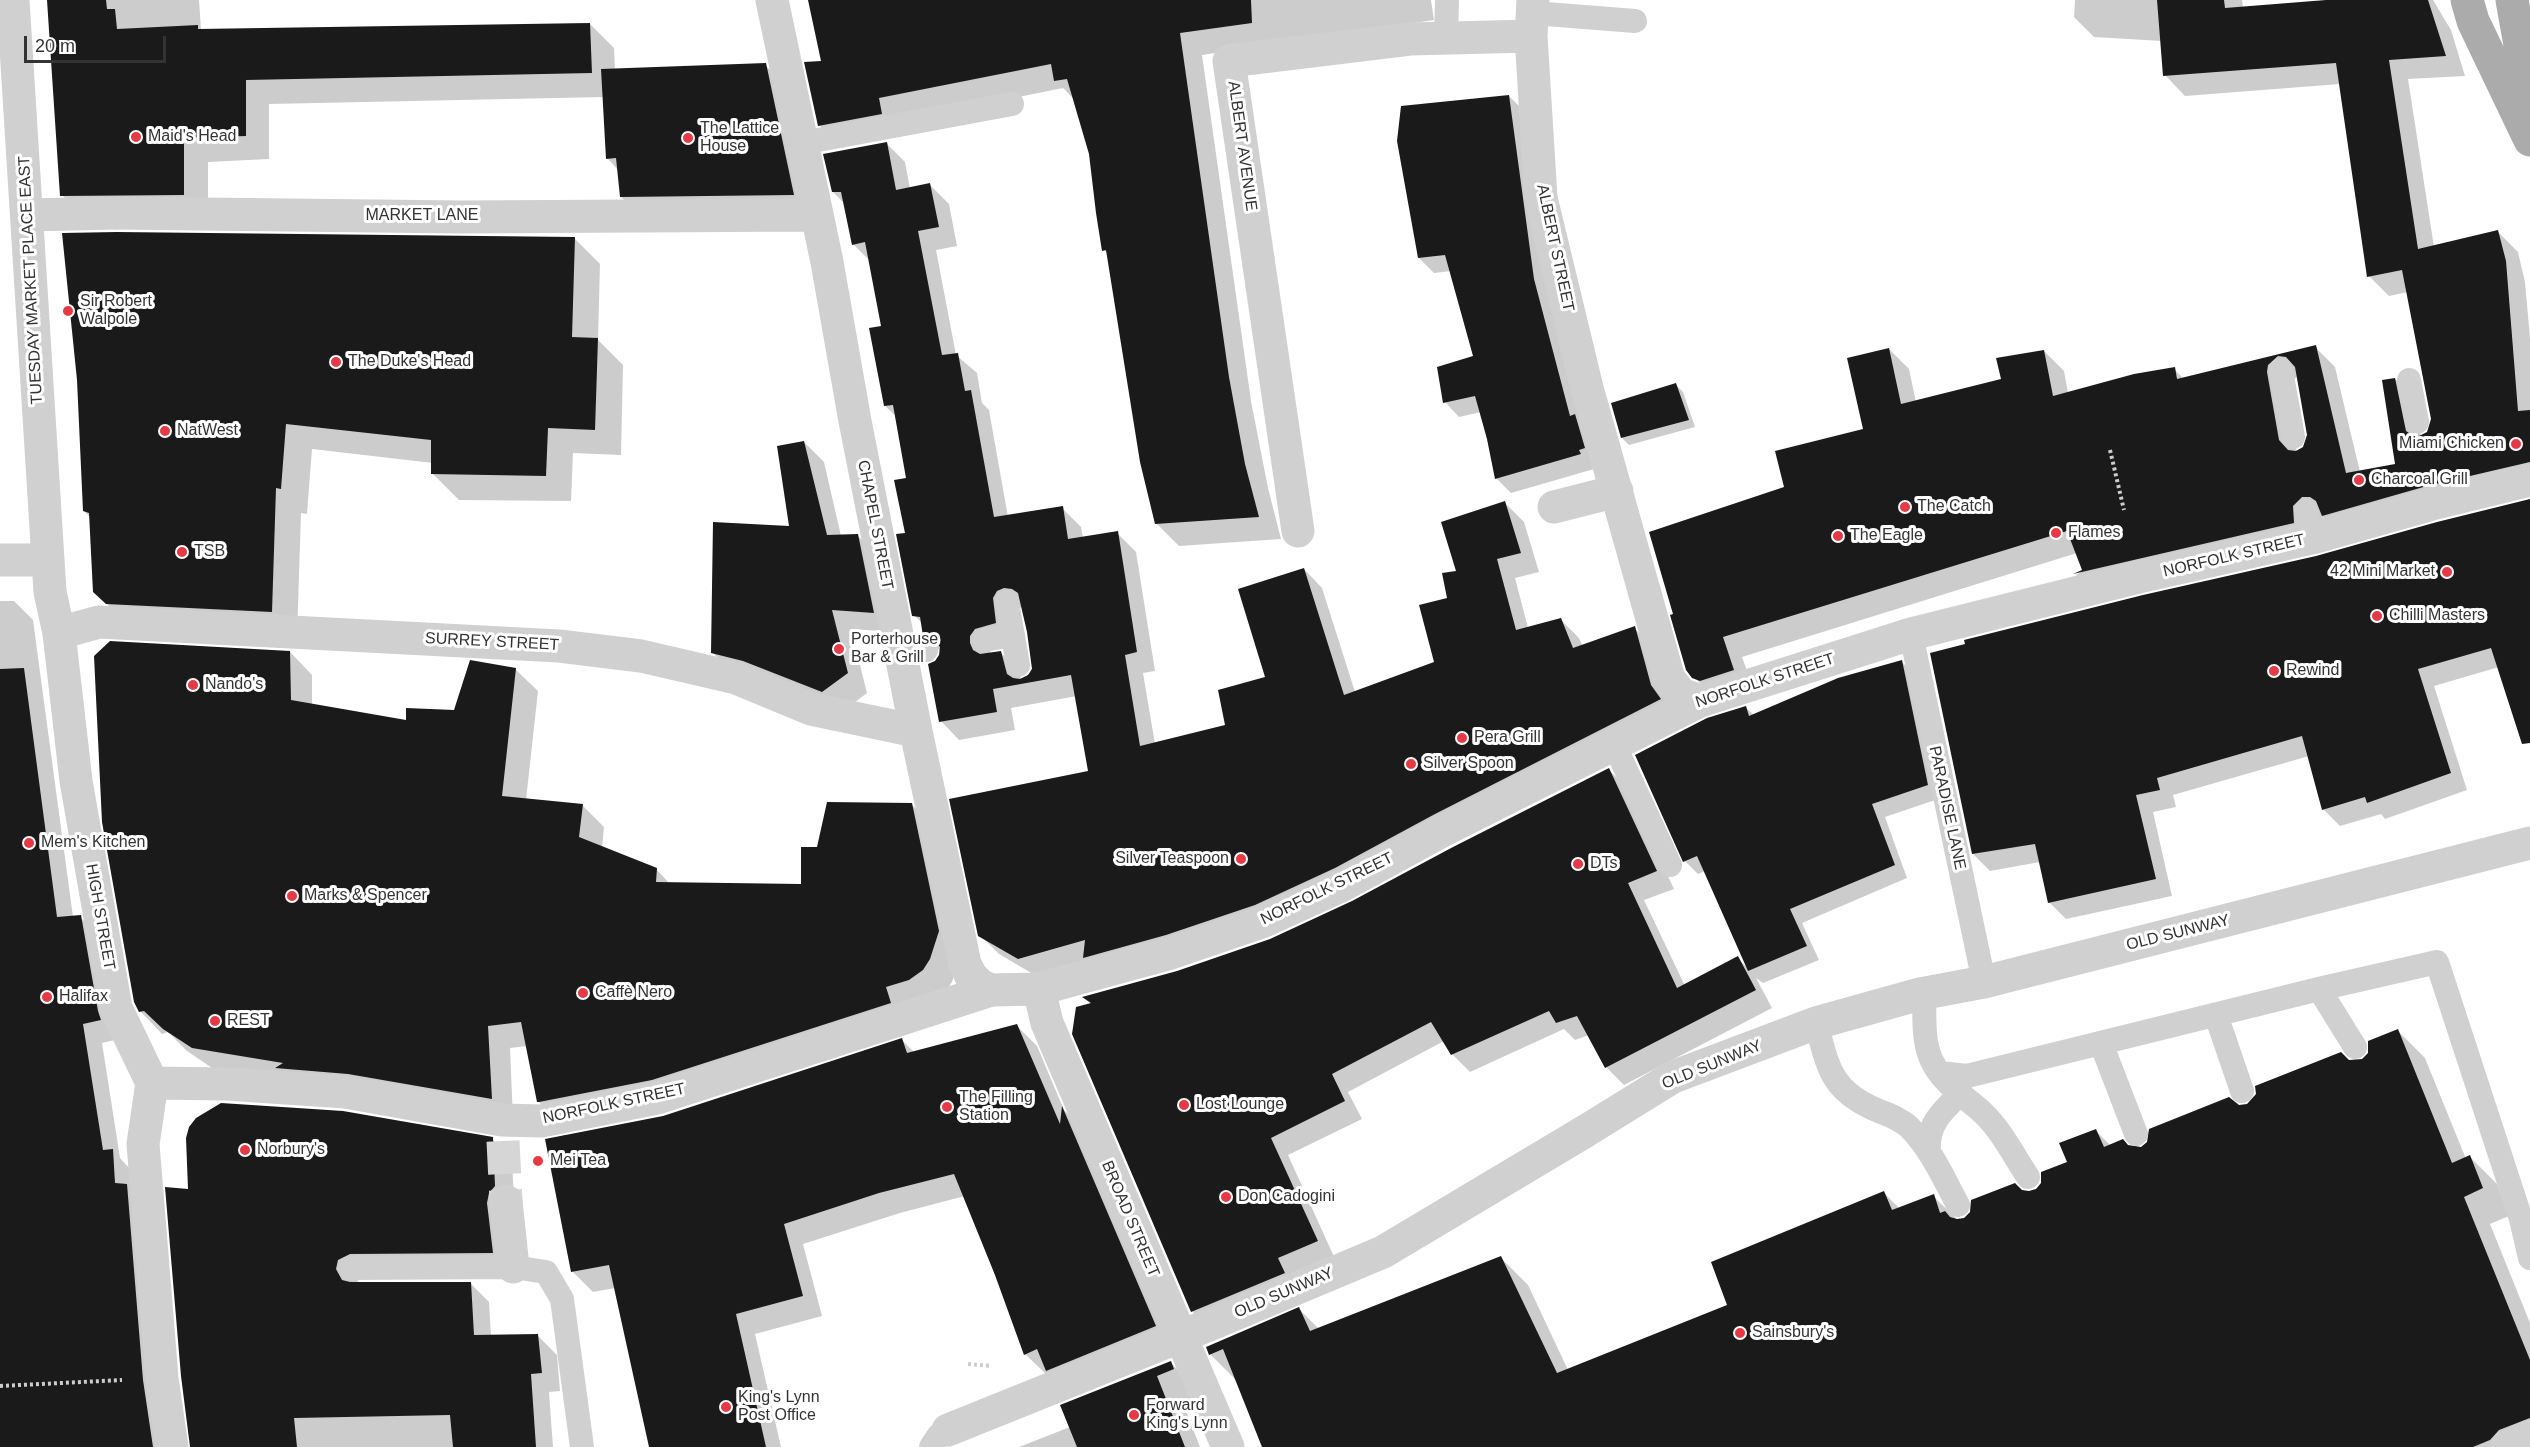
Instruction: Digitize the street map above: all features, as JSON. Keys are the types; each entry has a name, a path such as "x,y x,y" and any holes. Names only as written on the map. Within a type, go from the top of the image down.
{"main road":[{"path":"2467,0 2473,21 2530,140"},
{"path":"2512,0 2530,101"}],"street":[{"name":"TUESDAY MARKET PLACE EAST","path":"14,0 48,560"},
{"name":"CHAPEL STREET","path":"772,0 816,215 914,652 916,731 965,964 971,976 980,985 991,990"},
{"name":"ALBERT AVENUE","path":"1298,531 1229,62 1410,39 1446,38 1532,17"},
{"name":"ALBERT STREET","path":"1532,17 1542,198 1587,388 1669,679 1681,694 1700,701"},
{"name":"MARKET LANE","path":"28,215 117,213 461,217 816,215"},
{"name":"NORFOLK STREET","path":"1039,989 1171,953 1262,922 1343,885 1444,830 1700,701 1911,634 2139,577 2309,525 2430,495 2530,480"},
{"path":"1554,507 1617,491"},
{"path":"0,560 48,560"},
{"name":"HIGH STREET","path":"48,560 50,592 58,633 76,781 116,1008 152,1083"},
{"name":"SURREY STREET","path":"58,633 99,622 559,646 641,656 736,678 811,708 916,731"},
{"name":"OLD SUNWAY","path":"940,1438 1383,1252 1673,1077 1816,1023 1924,993 1984,982 2530,843"},
{"path":"991,990 1039,989"},
{"name":"BROAD STREET","path":"1039,989 1047,1023 1228,1447"},
{"name":"NORFOLK STREET","path":"152,1083 227,1084 345,1092 502,1130 657,1098 991,990"},
{"path":"152,1083 143,1144 162,1378 172,1447"},
{"path":"506,1201 513,1267"},
{"path":"2507,1447 2530,1436"}],"lane":[{"path":"1446,38 1447,0"},
{"path":"1532,17 1635,21"},
{"path":"802,143 1012,104"},
{"path":"2281,370 2293,437"},
{"path":"2409,380 2417,422"},
{"path":"1007,602 1018,664"},
{"path":"984,640 1012,634"},
{"name":"PARADISE LANE","path":"1911,634 1984,982"},
{"path":"1614,744 1670,864"},
{"path":"1940,1073 1967,1076 2437,962 2521,1219 2530,1258"},
{"path":"2319,989 2355,1047"},
{"path":"1924,993 1926,1046 1932,1063 1959,1095 1983,1113 1994,1126 2028,1177"},
{"path":"2216,1015 2242,1091"},
{"path":"1816,1023 1830,1073 1843,1090 1858,1101 1900,1120 1909,1127 1929,1152 1958,1206"},
{"path":"2101,1043 2136,1134"},
{"path":"1929,1152 1930,1132 1937,1116 1959,1095"},
{"path":"350,1268 513,1267 546,1272 562,1299 582,1447"}],"path":[{"path":"2110,450 2124,510"},
{"path":"0,1386 162,1378"}],"building":[{"path":"47,0 106,0 107,9 115,9 117,29 198,25 198,29 590,23 592,73 246,80 246,136 184,138 184,195 60,196"},
{"path":"808,0 1251,0 1252,23 1180,33 1229,377 1245,464 1259,517 1155,524 1140,462 1106,250 1102,251 1089,154 1067,79 1054,81 1051,64 879,98 882,114 818,126 804,62 821,61"},
{"path":"2157,0 2224,0 2225,8 2326,0 2428,0 2446,56 2389,60 2418,249 2498,230 2506,261 2518,411 2530,410 2530,462 2427,486 2322,516 2316,501 2310,497 2302,497 2293,506 2294,523 2073,574 2082,570 2067,531 1723,637 1734,670 1700,681 1692,678 1686,670 1670,615 1673,614 1649,532 1784,487 1775,451 1863,429 1847,358 1889,348 1901,404 2001,379 1996,358 2044,350 2053,396 2134,374 2175,367 2177,379 2316,345 2346,473 2395,464 2382,380 2395,378 2406,431 2419,436 2427,432 2431,419 2402,270 2367,277 2336,63 2163,76","holes":["2278,356 2286,357 2295,367 2307,435 2303,447 2296,451 2288,450 2279,440 2267,372 2268,365"]},
{"name":"The Lattice House","path":"766,63 794,195 620,197 616,158 606,159 601,69"},
{"path":"1509,95 1534,279 1570,416 1575,414 1585,448 1579,450 1581,454 1495,479 1475,396 1443,403 1437,367 1473,356 1445,255 1418,258 1397,141 1401,106"},
{"path":"887,142 896,190 930,183 939,227 918,231 942,355 958,353 965,391 971,390 994,517 1063,506 1068,539 1118,531 1137,652 1125,655 1140,746 1225,725 1218,690 1265,677 1238,589 1304,568 1344,695 1434,662 1419,605 1447,598 1442,573 1456,571 1441,522 1505,501 1521,553 1497,559 1516,630 1561,618 1573,648 1635,626 1651,685 1661,699 1435,814 1335,868 1255,905 1166,935 1083,958 1085,940 1018,959 978,936 949,799 1088,771 1071,675 993,689 997,712 939,722 928,664 935,661 940,647 931,637 923,636 920,617 912,616 896,534 905,533 894,480 906,478 893,405 884,406 869,328 881,326 865,242 852,245 841,192 832,192 823,154","holes":["1004,588 1018,593 1032,669 1028,675 1020,679 1007,674 1001,651 980,654 973,650 970,643 970,636 975,629 996,623 993,598 997,591"]},
{"name":"The Duke's Head","path":"62,233 575,237 572,337 598,338 595,430 548,428 546,476 431,474 431,440 286,424 281,489 276,488 272,612 106,604 93,592 89,513 83,511 77,380"},
{"path":"1676,383 1689,420 1621,438 1611,403"},
{"path":"804,441 827,535 858,534 874,613 832,610 848,673 822,692 743,661 711,653 713,522 789,526 777,446"},
{"path":"2530,499 2530,743 2522,744 2491,648 2418,669 2451,773 2367,803 2365,797 2322,810 2302,736 2157,778 2160,790 2136,795 2156,879 2048,903 2035,844 1972,854 1930,653 1965,644 1964,640 2143,595 2316,556"},
{"path":"110,641 290,651 291,700 406,720 406,708 454,710 470,660 516,668 502,796 583,804 579,837 657,868 656,882 801,884 801,847 817,847 827,802 912,803 939,931 930,959 923,970 909,980 886,987 891,1003 652,1080 539,1102 537,1102 521,1022 488,1026 492,1099 348,1074 275,1068 283,1063 192,1048 163,1029 144,1011 139,1012 134,1002 102,822 94,656"},
{"path":"1902,660 1928,785 1872,804 1895,865 1790,909 1807,946 1748,971 1697,856 1683,862 1635,755 1707,718 1746,706 1749,716 1838,678"},
{"path":"24,668 57,917 81,915 101,1020 83,1024 103,1150 113,1149 115,1183 127,1184 143,1380 153,1447 0,1447 0,669"},
{"path":"1609,768 1657,871 1628,883 1677,988 1738,956 1756,990 1605,1068 1577,1016 1556,1023 1549,1011 1451,1055 1431,1022 1332,1074 1345,1101 1271,1138 1318,1241 1278,1258 1285,1273 1191,1312 1072,1034 1076,1007 1091,1003 1082,997 1177,971 1270,939 1352,901"},
{"path":"1017,1024 1060,1124 1062,1106 1156,1326 1046,1371 1037,1349 1024,1355 995,1275 954,1174 879,1193 784,1224 803,1296 736,1314 766,1447 649,1447 609,1265 571,1272 545,1139 663,1116 902,1038 907,1053"},
{"path":"2398,1029 2452,1163 2470,1155 2483,1188 2464,1197 2530,1360 2530,1418 2499,1430 2490,1440 2473,1447 1262,1447 1223,1349 1209,1355 1206,1347 1299,1307 1310,1331 1501,1256 1557,1373 1727,1305 1711,1262 1884,1191 1892,1210 1934,1194 1940,1213 1945,1211 1950,1217 1964,1218 1970,1212 1971,1200 2015,1183 2022,1190 2036,1189 2041,1183 2041,1172 2067,1162 2059,1143 2096,1129 2104,1147 2123,1139 2128,1145 2141,1147 2147,1142 2149,1129 2229,1097 2239,1105 2247,1104 2256,1094 2255,1086 2341,1052 2349,1060 2362,1059 2368,1053 2368,1041"},
{"path":"221,1103 343,1111 493,1137 495,1186 489,1193 487,1203 493,1253 350,1254 338,1260 336,1269 342,1280 350,1282 471,1282 474,1335 538,1334 542,1373 531,1374 536,1447 453,1447 450,1415 294,1418 297,1447 190,1447 181,1376 165,1187 188,1189 186,1138 189,1127 196,1118"},
{"name":"Forward King's Lynn","path":"1171,1361 1174,1369 1157,1376 1185,1447 1077,1447 1060,1405"}],"tunnel":[{"path":"503,1141 506,1201"}],"place":[{"name":"Maid's Head","path":"136,137"},
{"name":"The Lattice House","path":"688,138"},
{"name":"Sir Robert Walpole","path":"68,311"},
{"name":"The Duke's Head","path":"336,362"},
{"name":"NatWest","path":"165,431"},
{"name":"Miami Chicken","path":"2516,444"},
{"name":"Charcoal Grill","path":"2359,480"},
{"name":"The Catch","path":"1905,507"},
{"name":"Flames","path":"2056,533"},
{"name":"The Eagle","path":"1838,536"},
{"name":"TSB","path":"182,552"},
{"name":"42 Mini Market","path":"2447,572"},
{"name":"Chilli Masters","path":"2377,616"},
{"name":"Porterhouse Bar & Grill","path":"839,649"},
{"name":"Rewind","path":"2274,671"},
{"name":"Nando's","path":"193,685"},
{"name":"Pera Grill","path":"1462,738"},
{"name":"Silver Spoon","path":"1411,764"},
{"name":"Mem's Kitchen","path":"29,843"},
{"name":"Silver Teaspoon","path":"1241,859"},
{"name":"DTs","path":"1578,864"},
{"name":"Marks & Spencer","path":"292,896"},
{"name":"Caffè Nero","path":"583,993"},
{"name":"Halifax","path":"47,997"},
{"name":"REST","path":"215,1021"},
{"name":"Lost Lounge","path":"1184,1105"},
{"name":"The Filling Station","path":"947,1107"},
{"name":"Norbury's","path":"245,1150"},
{"name":"Mei Tea","path":"538,1161"},
{"name":"Don Cadogini","path":"1226,1197"},
{"name":"Sainsbury's","path":"1740,1333"},
{"name":"King's Lynn Post Office","path":"726,1407"},
{"name":"Forward King's Lynn","path":"1134,1415"}]}
